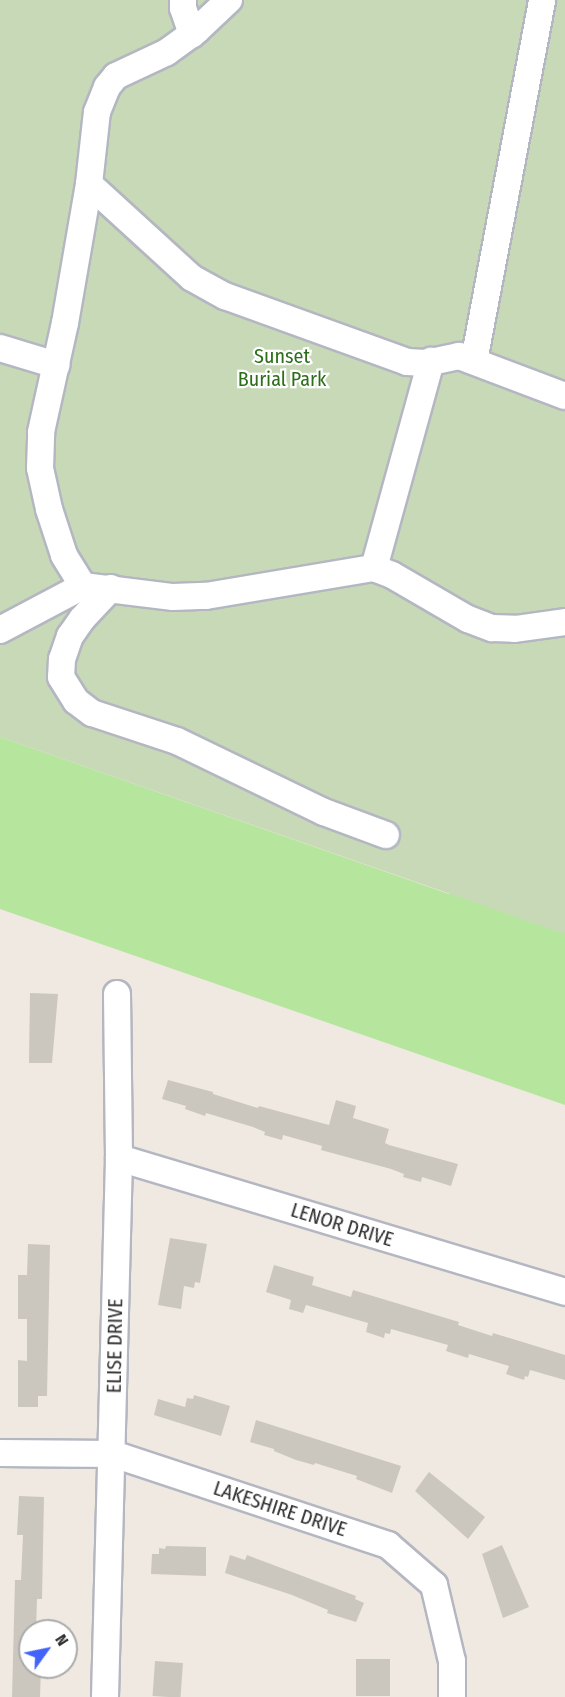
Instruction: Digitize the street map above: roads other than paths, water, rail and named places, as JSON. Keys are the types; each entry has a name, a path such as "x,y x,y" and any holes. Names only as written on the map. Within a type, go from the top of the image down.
{"street":[{"path":"183,0 183,9 192,34"},
{"path":"83,586 64,555 49,508 40,468 41,432 56,365 89,184 97,112 107,87 116,76 167,52 192,34 229,0"},
{"path":"474,361 477,335 494,260 542,0"},
{"path":"89,184 192,278 225,296 407,362 459,356 565,396"},
{"path":"0,348 56,365"},
{"path":"374,568 431,361"},
{"path":"0,630 83,586 111,588 149,595 206,596 374,568 392,575 468,619 492,628 515,629 565,622"},
{"path":"111,588 69,636 61,676 76,701 92,713 177,741 324,812 386,835"},
{"name":"ELISE DRIVE","path":"105,1697 119,1158 117,994"},
{"name":"LENOR DRIVE","path":"119,1158 565,1292"},
{"name":"LAKESHIRE DRIVE","path":"0,1453 113,1454 388,1545 434,1585 452,1661 452,1697"}],"park label":[{"name":"Sunset Burial Park","path":"282,368"}]}
